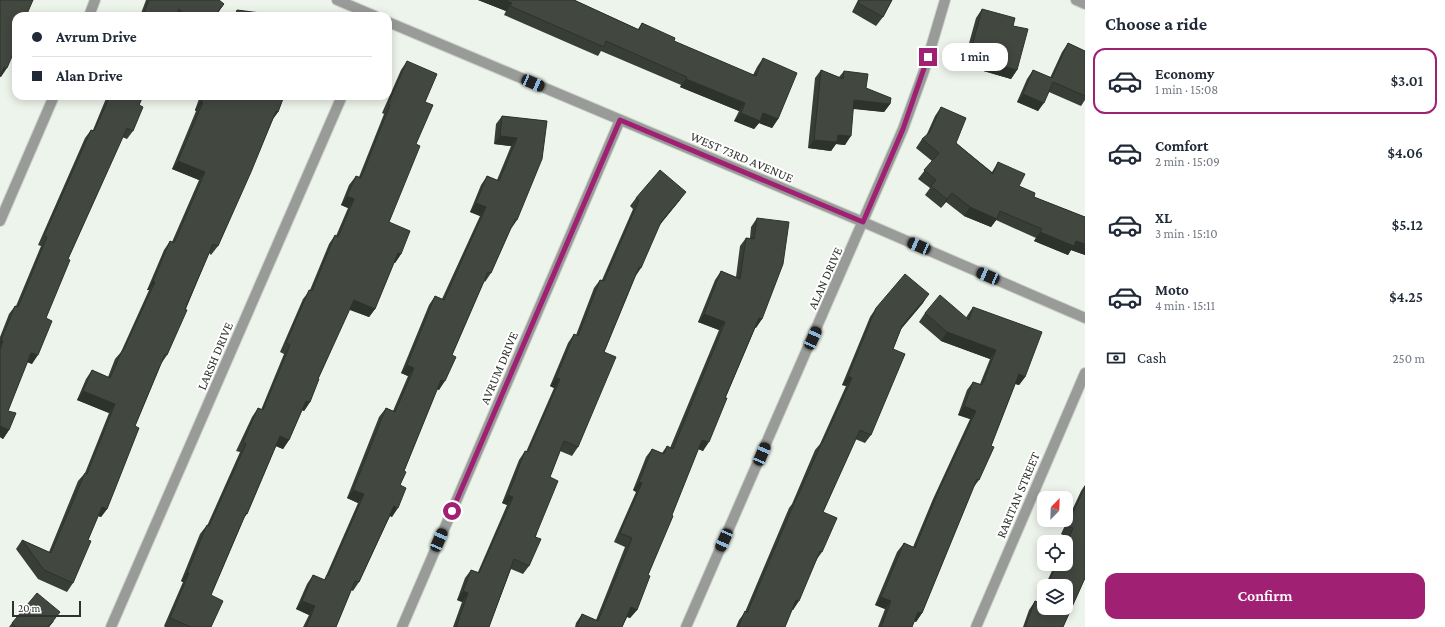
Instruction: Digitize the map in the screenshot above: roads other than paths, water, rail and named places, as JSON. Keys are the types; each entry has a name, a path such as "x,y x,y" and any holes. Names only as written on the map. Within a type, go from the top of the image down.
{"street":[{"path":"90,12 95,0"},
{"path":"337,0 366,12"},
{"name":"ALAN DRIVE","path":"686,627 903,129 924,71 945,0"},
{"path":"1076,0 1085,4"},
{"name":"WEST 73RD AVENUE","path":"392,24 863,222 1085,318"},
{"path":"0,222 52,100"},
{"name":"LARSH DRIVE","path":"111,627 340,100"},
{"name":"AVRUM DRIVE","path":"402,627 620,120"},
{"name":"RARITAN STREET","path":"976,627 1085,373"}]}
